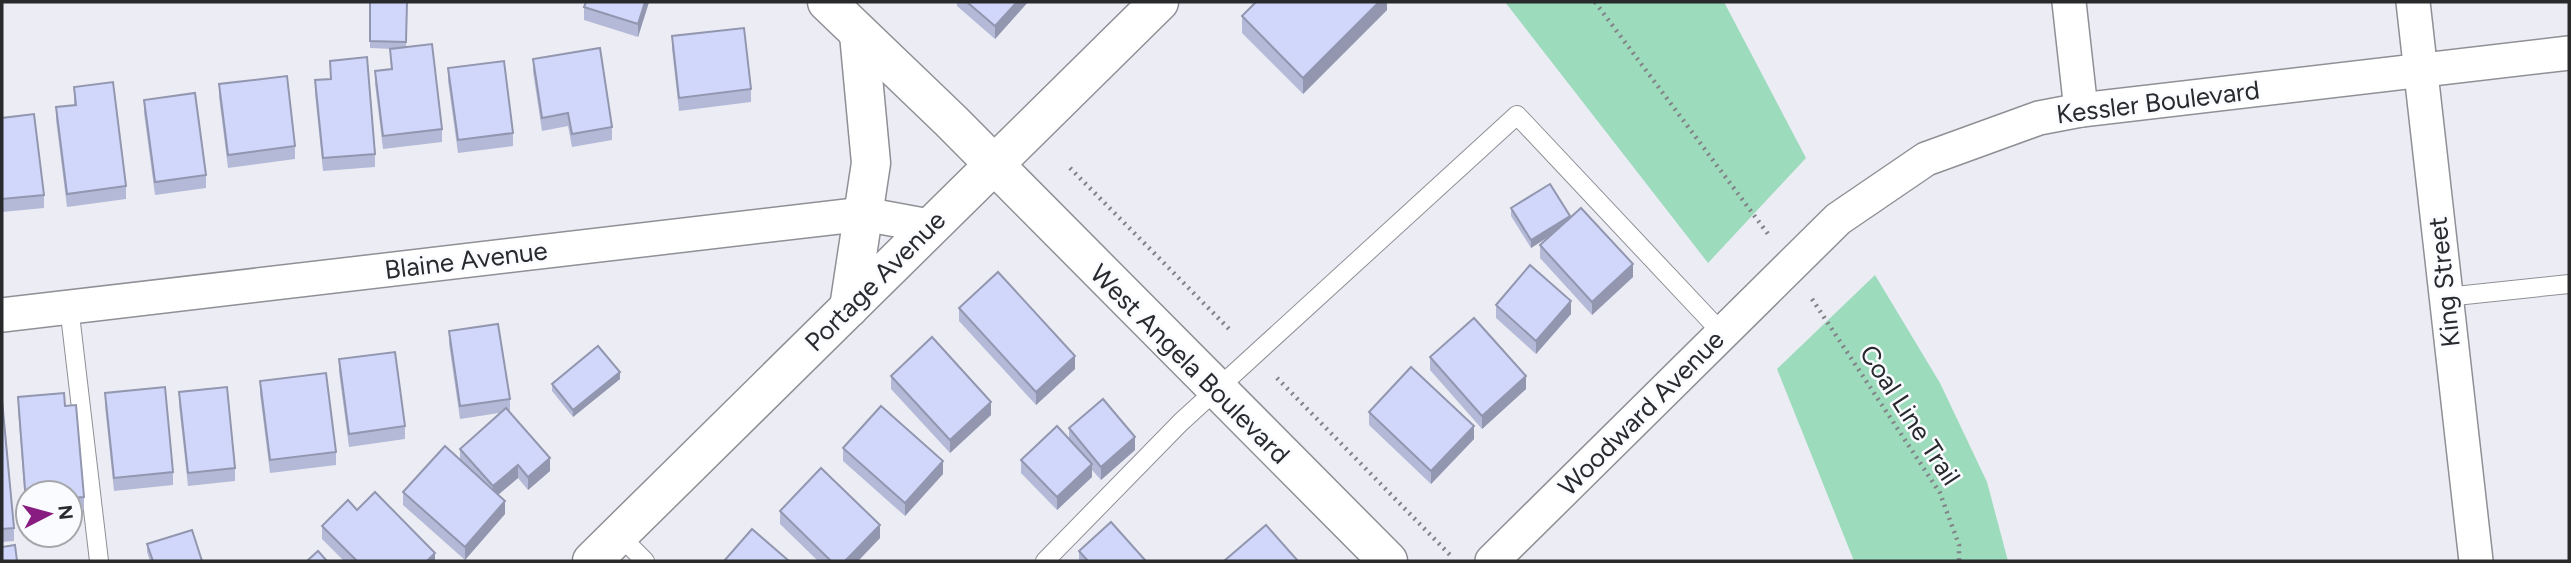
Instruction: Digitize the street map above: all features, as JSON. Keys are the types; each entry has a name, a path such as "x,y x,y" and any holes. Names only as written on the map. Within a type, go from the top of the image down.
{"main road":[{"name":"West Angela Boulevard","path":"827,2 1388,561"},
{"name":"Portage Avenue","path":"592,561 1159,2"},
{"path":"849,308 871,163 859,34"}],"street":[{"path":"2069,2 2081,110"},
{"name":"King Street","path":"2413,2 2476,561"},
{"name":"Kessler Boulevard","path":"1790,265 1838,219 1926,159 2039,118 2081,110 2569,53"},
{"name":"Blaine Avenue","path":"2,315 864,214 929,226"},
{"name":"Woodward Avenue","path":"1492,561 1790,265"}],"lane":[{"path":"1045,561 1216,390 1517,115 1722,333"},
{"path":"2446,297 2569,284"},
{"path":"69,306 99,561"},
{"path":"619,535 645,561"}],"path":[{"path":"1595,2 1770,237"},
{"name":"Coal Line Trail","path":"1810,297 1940,494 1959,545 1959,561"},
{"path":"1439,543 1456,561"}],"green space":[{"path":"1505,2 1724,2 1806,158 1708,263"},
{"path":"1875,275 1940,383 1987,482 2008,561 1854,561 1777,369"}],"building":[{"path":"370,2 407,2 406,42 370,41"},
{"path":"586,2 645,2 638,24 584,7"},
{"path":"967,2 1017,2 995,26"},
{"path":"1256,2 1379,2 1303,78 1242,16"},
{"path":"744,28 751,89 679,98 672,36"},
{"path":"432,44 442,129 383,136 375,71 392,69 390,49"},
{"path":"600,48 612,127 572,134 568,113 542,118 533,59"},
{"path":"367,57 375,154 323,158 315,80 331,79 330,61"},
{"path":"504,61 513,133 458,140 448,68"},
{"path":"287,76 295,146 228,155 219,84"},
{"path":"113,82 126,186 67,194 56,107 76,105 74,87"},
{"path":"195,93 206,175 155,182 144,100"},
{"path":"34,114 44,195 2,199 2,118"},
{"path":"1550,184 1570,216 1531,240 1511,208"},
{"path":"1581,208 1633,264 1592,302 1540,245"},
{"path":"1530,265 1571,301 1536,341 1496,305"},
{"path":"998,272 1075,356 1036,392 959,308"},
{"path":"1474,318 1526,376 1482,416 1430,357"},
{"path":"498,324 510,399 460,406 449,331"},
{"path":"932,337 991,402 950,440 891,376"},
{"path":"598,346 620,372 573,410 552,384"},
{"path":"395,352 405,426 349,434 339,359"},
{"path":"1411,367 1474,426 1431,471 1369,412"},
{"path":"326,373 336,452 270,460 260,381"},
{"path":"165,387 173,472 114,478 105,393"},
{"path":"227,387 235,468 188,473 179,392"},
{"path":"64,393 65,406 76,405 82,479 24,479 18,397"},
{"path":"1103,399 1135,437 1101,467 1069,428"},
{"path":"2,400 14,528 2,529"},
{"path":"881,406 943,461 905,503 843,448"},
{"path":"506,408 550,458 528,477 518,465 493,486 460,449"},
{"path":"1057,426 1092,464 1057,497 1021,460"},
{"path":"445,446 505,501 465,547 403,492"},
{"path":"821,468 880,525 845,561 831,561 780,511"},
{"path":"375,492 435,553 427,561 357,561 322,526 348,500 357,510"},
{"path":"1111,522 1144,561 1088,561 1079,551"},
{"path":"1266,525 1298,561 1224,561"},
{"path":"752,529 789,561 724,561"},
{"path":"192,530 202,561 153,561 147,544"},
{"path":"14,545 17,561 2,561 2,547"},
{"path":"318,551 327,561 307,561"}]}
